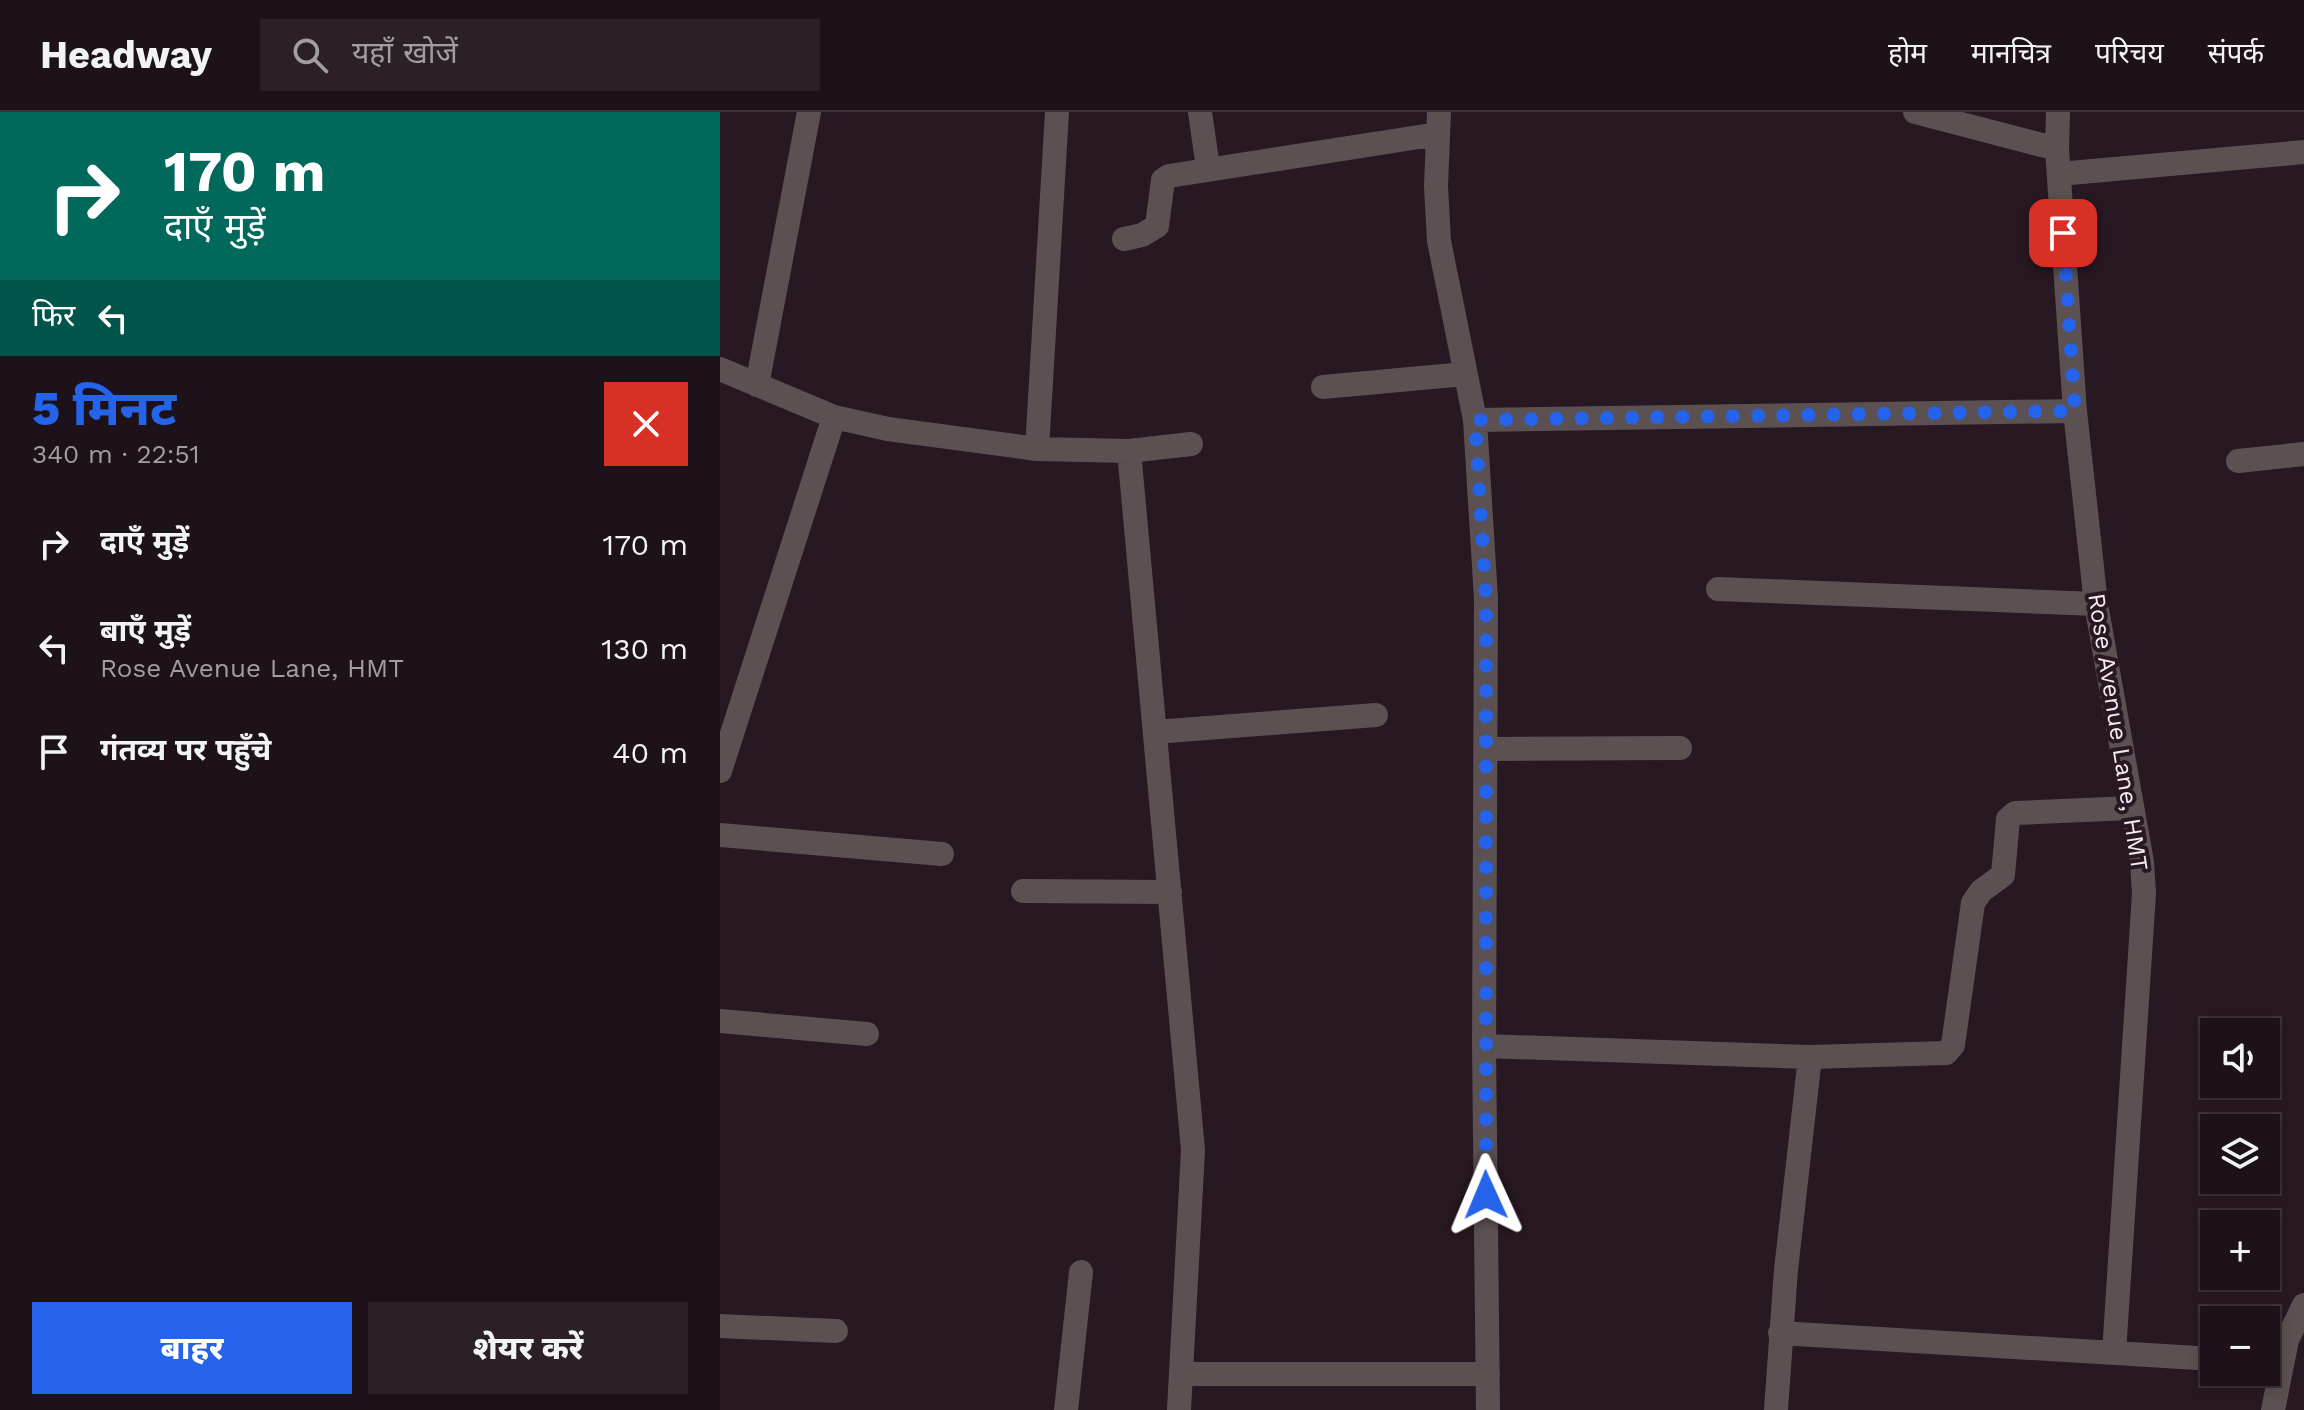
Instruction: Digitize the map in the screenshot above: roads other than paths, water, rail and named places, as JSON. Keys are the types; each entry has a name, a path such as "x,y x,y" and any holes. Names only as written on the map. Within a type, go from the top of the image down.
{"street":[{"path":"757,385 809,112"},
{"path":"1037,449 1057,112"},
{"path":"1200,112 1208,168"},
{"path":"1915,112 2058,162 2304,152"},
{"name":"Rose Avenue Lane, HMT","path":"2058,112 2058,162 2075,411 2096,604 2142,862 2144,926 2114,1353"},
{"path":"1124,239 1142,235 1157,226 1163,180 1169,176 1438,123 1439,241 1475,420 1486,599 1484,1046 1488,1410"},
{"path":"720,369 834,417 901,431 1037,449 1129,451 1191,444"},
{"path":"1323,387 1465,374"},
{"path":"1475,420 2075,411"},
{"path":"720,771 834,417"},
{"path":"1129,451 1193,1150 1179,1410"},
{"path":"2238,461 2304,454"},
{"path":"1718,589 2096,604"},
{"path":"1155,732 1376,715"},
{"path":"1486,749 1680,748"},
{"path":"1484,1046 1810,1057 1938,1054 1950,1050 1973,903 1981,891 2003,875 2008,819 2015,813 2131,808"},
{"path":"720,835 942,854"},
{"path":"1023,891 1170,892"},
{"path":"720,1021 826,1033 867,1034"},
{"path":"1776,1410 1780,1333 1810,1057"},
{"path":"1066,1410 1081,1272"},
{"path":"2280,1349 2304,1305"},
{"path":"720,1326 836,1331"},
{"path":"1780,1333 2200,1358"},
{"path":"1181,1374 1488,1374"},
{"path":"2273,1386 2273,1410"}]}
